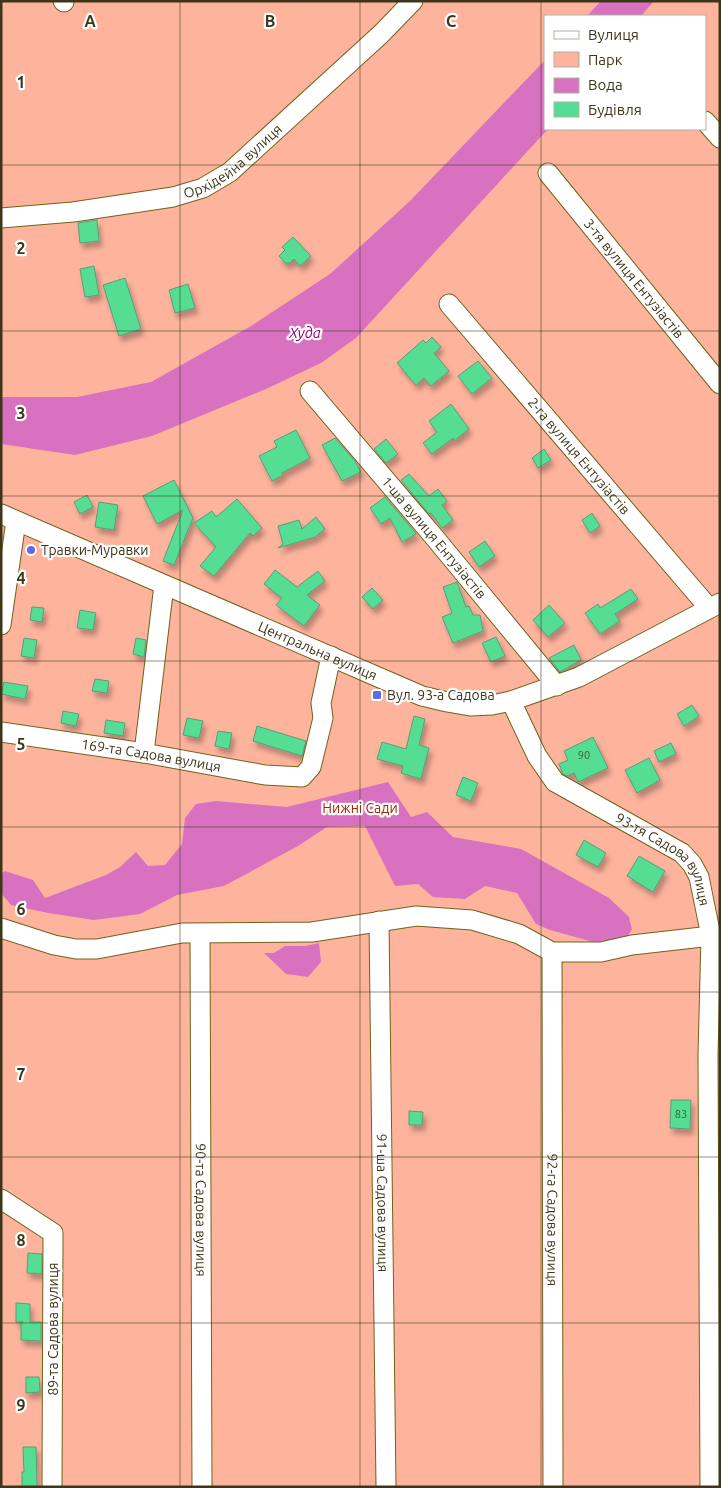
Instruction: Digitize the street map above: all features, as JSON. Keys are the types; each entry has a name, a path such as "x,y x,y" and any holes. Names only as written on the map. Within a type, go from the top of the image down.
{"street":[{"name":"Орхідейна вулиця","path":"1,218 73,212 174,197 203,188 230,172 381,34 413,1"},
{"path":"706,122 720,138"},
{"name":"3-тя вулиця Ентузіастів","path":"548,173 720,384"},
{"name":"2-га вулиця Ентузіастів","path":"449,304 714,606"},
{"name":"1-ша вулиця Ентузіастів","path":"310,390 435,538 556,686"},
{"path":"1,625 9,518"},
{"name":"Центральна вулиця","path":"9,518 422,696 470,706 511,702 579,677 714,606"},
{"path":"144,753 164,585"},
{"name":"169-та Садова вулиця","path":"1,732 144,753 265,775 302,777 311,767 323,718 320,703 331,656"},
{"name":"93-тя Садова вулиця","path":"511,702 537,756 555,782 682,853 692,864 699,877 715,937 708,1055 710,1487"},
{"path":"1,928 54,945 76,949 97,949 182,933 312,932 416,916 472,920 520,934 552,952 601,952 632,945 715,937"},
{"name":"91-ша Садова вулиця","path":"379,921 386,1487"},
{"name":"90-та Садова вулиця","path":"200,934 202,1487"},
{"name":"92-га Садова вулиця","path":"552,952 553,1487"},
{"name":"89-та Садова вулиця","path":"1,1199 53,1233 52,1487"}],"green space":[{"name":"Нижні Сади","path":"1,1 720,1 720,1487 1,1487"}],"water":[{"path":"601,1 654,1 642,15 588,15"},
{"name":"Худа","path":"544,61 544,130 547,130 356,338 321,363 266,389 152,436 75,455 1,444 1,397 77,397 151,382 251,326 330,274 410,201"},
{"path":"388,782 411,817 427,812 453,837 521,849 609,898 629,917 632,929 626,940 593,942 550,930 536,924 517,893 485,886 465,899 433,897 418,884 395,886 365,826 327,827 298,846 224,886 177,895 140,914 94,920 11,905 1,893 1,874 5,871 33,880 45,898 106,875 120,867 136,852 148,866 165,865 182,844 185,818 196,804 216,801 287,807"},
{"path":"319,943 321,962 308,977 286,974 264,953 274,953 285,946 305,946"}],"building":[{"path":"97,220 99,241 80,243 78,223"},
{"path":"293,237 311,256 300,266 294,259 290,263 285,263 279,256 285,250 282,247"},
{"path":"94,266 99,295 85,297 80,269"},
{"path":"125,278 141,329 119,336 103,285"},
{"path":"188,284 195,308 175,313 169,290"},
{"path":"432,337 441,347 434,353 449,371 431,386 424,378 416,385 397,363 423,340 426,343"},
{"path":"478,361 492,378 472,394 458,376"},
{"path":"451,404 469,429 454,441 453,438 432,454 423,443 437,432 429,421"},
{"path":"296,430 310,458 282,473 283,475 272,481 259,456 277,447 274,441"},
{"path":"335,438 355,461 361,472 342,481 322,445"},
{"path":"386,439 398,454 386,463 374,449"},
{"path":"544,449 551,460 538,468 532,458"},
{"path":"409,474 429,496 438,489 447,501 442,505 453,520 442,528 401,480"},
{"path":"174,480 193,518 174,565 163,561 183,510 157,524 143,496"},
{"path":"87,495 93,507 80,514 74,502"},
{"path":"385,497 416,534 402,542 390,518 381,524 370,508"},
{"path":"237,499 262,528 253,536 250,533 214,576 200,566 216,547 194,523 212,511 216,517"},
{"path":"99,502 118,505 114,530 95,527"},
{"path":"592,513 600,526 590,533 582,520"},
{"path":"316,517 325,529 315,537 278,548 283,544 278,526 299,520 302,529"},
{"path":"485,541 495,556 479,567 469,552"},
{"path":"275,570 297,587 318,571 325,581 307,595 320,605 304,626 276,605 282,598 264,584"},
{"path":"457,582 466,607 469,606 473,615 480,615 483,631 453,643 442,617 452,613 443,587"},
{"path":"372,588 383,600 373,609 362,597"},
{"path":"631,589 638,599 615,614 620,621 600,634 585,613 598,604 600,608"},
{"path":"549,605 565,623 548,637 533,620"},
{"path":"32,607 44,608 42,622 30,620"},
{"path":"80,610 96,613 93,630 77,628"},
{"path":"496,637 505,656 491,662 482,643"},
{"path":"24,638 37,640 34,658 21,656"},
{"path":"136,638 146,640 144,657 133,654"},
{"path":"574,645 581,660 560,672 549,658"},
{"path":"95,679 109,681 107,693 92,691"},
{"path":"4,682 28,686 25,699 1,694"},
{"path":"692,705 699,716 684,726 677,714"},
{"path":"63,711 79,714 76,726 61,723"},
{"path":"414,716 425,719 419,745 429,748 421,779 401,773 403,766 377,759 382,742 406,749"},
{"path":"187,718 203,721 199,738 183,735"},
{"path":"106,720 125,723 123,736 104,733"},
{"path":"257,726 306,741 302,756 253,741"},
{"path":"218,731 232,733 229,749 215,746"},
{"path":"593,737 608,768 578,782 574,773 567,776 563,774 559,764 568,760 564,751"},
{"path":"671,743 676,754 659,762 654,751"},
{"path":"649,758 660,780 637,793 625,770"},
{"path":"463,777 478,783 471,801 456,795"},
{"path":"584,840 606,853 598,867 576,855"},
{"path":"639,856 665,871 653,892 627,876"},
{"path":"671,1100 691,1100 690,1129 670,1128"},
{"path":"409,1111 423,1112 422,1125 409,1125"},
{"path":"28,1253 42,1254 42,1274 27,1273"},
{"path":"16,1303 30,1304 30,1322 41,1322 41,1341 21,1340 21,1322 16,1322"},
{"path":"26,1377 39,1377 40,1392 26,1393"},
{"path":"23,1447 36,1447 37,1487 22,1487 22,1472 24,1472"}],"place":[{"name":"Травки-Муравки","path":"31,550"},
{"name":"Вул. 93-а Садова","path":"377,695"}]}
